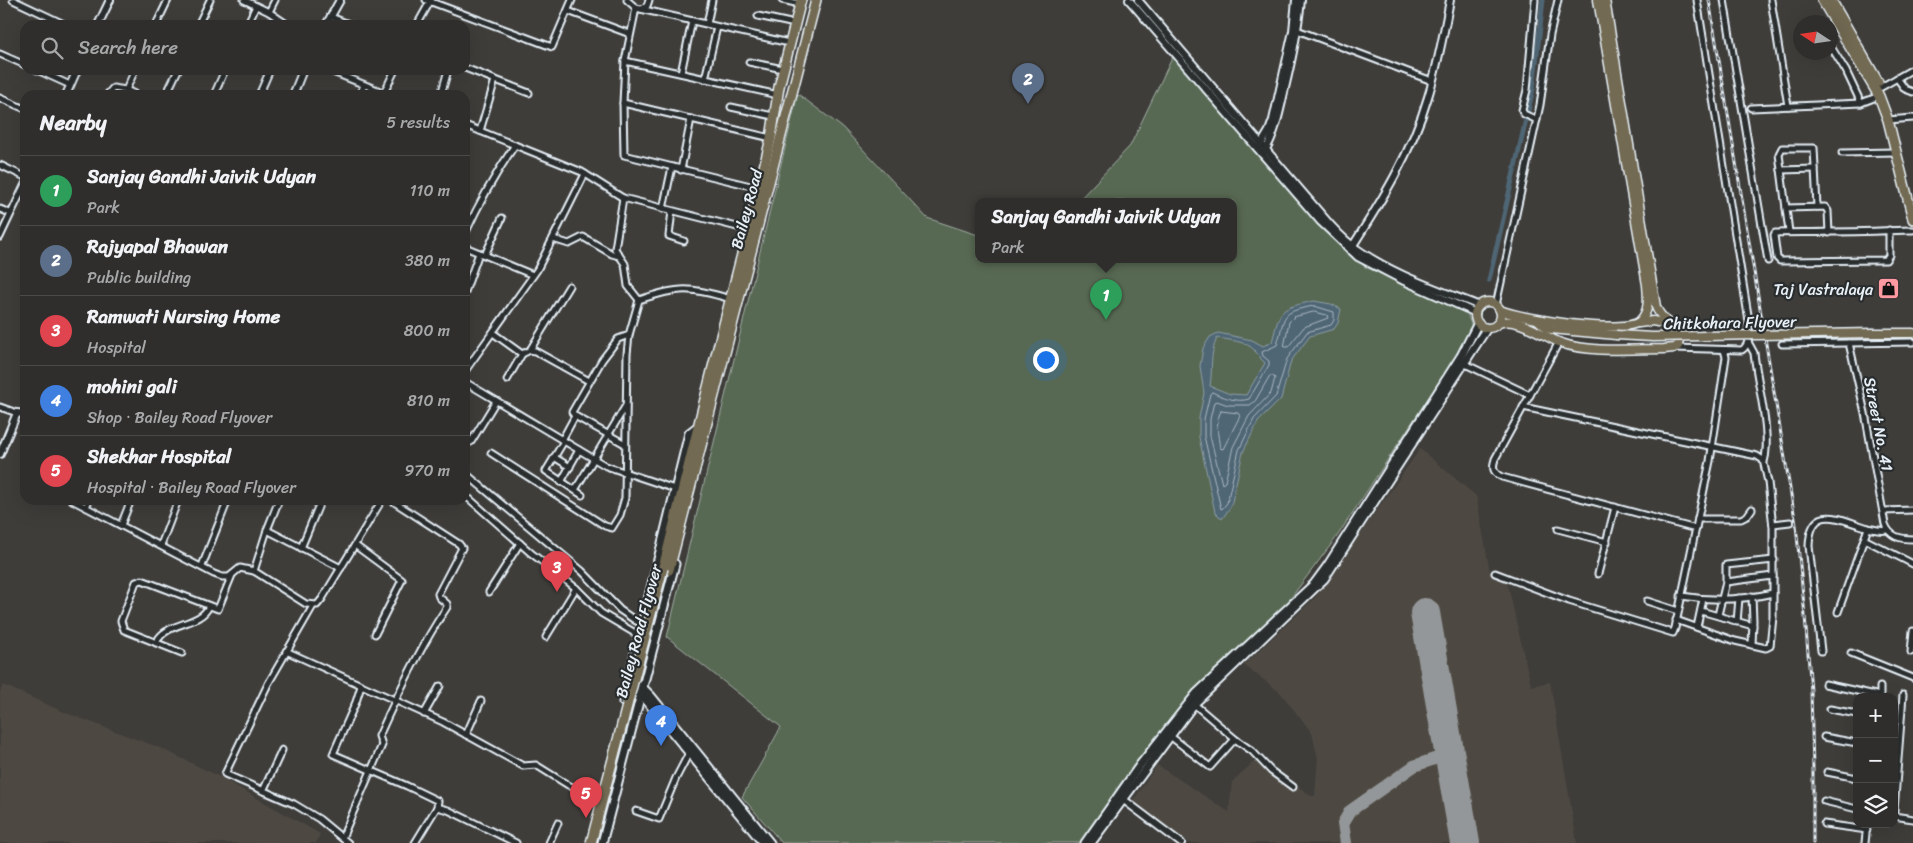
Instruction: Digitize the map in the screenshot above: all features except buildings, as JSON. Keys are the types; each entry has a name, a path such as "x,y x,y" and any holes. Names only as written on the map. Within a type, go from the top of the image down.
{"highway":[{"path":"802,1 797,34 797,39 799,40 802,38 816,0"},
{"name":"Bailey Road","path":"702,426 816,0"},
{"path":"1822,0 1879,91"},
{"path":"1830,0 1879,91 1891,120 1913,196"},
{"name":"Bailey Road","path":"702,426 731,299 760,188 772,134 783,69 802,1"},
{"path":"772,134 790,60 794,57 796,60 794,88"},
{"path":"1891,120 1896,152 1913,218"},
{"name":"Bailey Road Flyover","path":"596,843 702,426"},
{"name":"Bailey Road Flyover","path":"591,843 666,570"}],"main road":[{"path":"1598,0 1647,284 1648,303 1645,315 1639,323"},
{"path":"1478,323 1487,328 1507,322 1524,325 1559,342 1588,348 1674,348 1678,346 1679,338 1674,329 1667,324 1656,307 1604,0"},
{"path":"1091,843 1197,693 1314,584 1461,356 1478,323 1478,309 1486,303 1538,320 1592,326 1626,326 1653,321 1667,324"},
{"path":"1497,324 1501,315 1498,308"},
{"path":"1538,320 1549,328"},
{"path":"1085,843 1194,704 1324,579 1487,328"},
{"path":"1539,332 1549,328"},
{"name":"Chitkohara Flyover","path":"1549,328 1653,337 1913,333"},
{"path":"587,843 635,657 689,433 702,426 708,432 602,843"},
{"path":"635,657 650,661"},
{"path":"628,685 642,691 770,843"},
{"path":"642,691 689,753 763,843"},
{"path":"619,719 633,724"},
{"path":"604,779 618,783"},
{"path":"596,810 610,814"}],"street":[{"path":"13,0 55,20"},
{"path":"100,20 110,0"},
{"path":"158,20 168,0"},
{"path":"200,20 210,0"},
{"path":"244,0 281,20"},
{"path":"269,12 274,0"},
{"path":"329,20 340,0"},
{"path":"420,20 429,1 552,47 572,0"},
{"path":"627,0 639,9 789,44"},
{"path":"648,0 646,6 639,9 630,34 625,61 623,103 624,155 760,188"},
{"path":"707,24 712,0"},
{"path":"782,0 802,1"},
{"path":"1129,0 1262,149"},
{"path":"1138,0 1320,221 1358,254 1404,281 1478,309"},
{"path":"1262,149 1273,120 1293,31 1296,0"},
{"path":"1262,149 1280,114 1297,30 1301,0"},
{"path":"1351,248 1408,150 1422,115 1432,81 1450,0"},
{"path":"1535,0 1527,90 1522,110 1537,120"},
{"path":"1498,308 1537,120 1550,35 1558,0"},
{"path":"1674,348 1742,350 1748,342 1749,321 1697,0"},
{"path":"1724,0 1768,262"},
{"path":"1771,0 1788,106"},
{"path":"249,20 256,6"},
{"path":"568,10 630,34"},
{"path":"758,16 795,24"},
{"path":"331,17 338,20"},
{"path":"681,73 692,21"},
{"path":"705,79 718,27"},
{"path":"1297,30 1432,81"},
{"path":"0,54 20,63"},
{"path":"1838,58 1861,103"},
{"path":"625,61 778,95"},
{"path":"749,62 783,69"},
{"path":"1750,108 1861,103 1913,69"},
{"path":"470,70 530,93"},
{"path":"48,75 70,85"},
{"path":"68,90 75,75"},
{"path":"111,90 113,88 126,90 134,75"},
{"path":"168,90 176,75"},
{"path":"216,90 223,75"},
{"path":"261,90 268,75"},
{"path":"295,90 301,75"},
{"path":"340,75 376,90"},
{"path":"385,90 392,75"},
{"path":"442,90 447,75"},
{"path":"1898,78 1905,89 1913,92"},
{"path":"480,131 495,80"},
{"path":"362,90 364,85"},
{"path":"0,98 20,107"},
{"path":"623,103 691,119 772,134"},
{"path":"732,107 774,116"},
{"path":"1891,120 1913,118"},
{"path":"682,170 691,119"},
{"path":"470,127 585,174 623,198 749,230"},
{"path":"470,225 494,177 516,145"},
{"path":"1789,232 1778,154 1782,148 1812,147 1815,150 1818,206"},
{"path":"1842,153 1896,152"},
{"path":"0,165 20,175"},
{"path":"662,209 672,168"},
{"path":"1780,170 1815,169"},
{"path":"470,365 534,275 585,174"},
{"path":"0,237 20,194"},
{"path":"623,198 616,245 619,256 624,262 628,286 639,300"},
{"path":"1786,208 1825,207 1828,211 1829,232"},
{"path":"0,209 10,214"},
{"path":"672,211 669,236 684,241"},
{"path":"470,281 502,218"},
{"path":"1889,230 1889,255 1886,260 1780,261 1777,258 1774,235 1776,233 1789,232 1829,232 1889,230 1913,230"},
{"path":"1344,241 1362,231"},
{"path":"1358,254 1362,231"},
{"path":"552,239 569,244 583,237 619,256"},
{"path":"470,249 534,275"},
{"path":"507,380 522,354 530,350 569,286"},
{"path":"639,300 665,291 688,288 731,299"},
{"path":"491,453 610,529 612,528 620,515 624,498 627,354 629,335 639,300"},
{"path":"493,333 522,354"},
{"path":"625,444 575,416 572,410 616,341 629,335"},
{"path":"1559,342 1495,459 1494,472 1502,477 1696,529"},
{"path":"1676,620 1752,645 1766,648 1770,646 1774,560 1773,524 1764,463 1766,455 1766,429 1754,353 1748,342"},
{"path":"1782,344 1913,342"},
{"name":"Street No. 41","path":"1849,343 1865,414 1887,530"},
{"path":"530,350 589,381"},
{"path":"1495,573 1569,601 1669,632 1674,631 1713,447 1726,357 1724,350"},
{"path":"1463,363 1530,395"},
{"path":"470,385 593,458 624,473 675,489"},
{"path":"471,442 496,401"},
{"path":"0,407 20,413"},
{"path":"575,490 625,407"},
{"path":"1523,408 1757,456 1764,463"},
{"path":"0,454 17,413"},
{"path":"575,416 546,471 582,495"},
{"path":"561,482 580,450"},
{"path":"554,457 570,467"},
{"path":"470,477 582,571 620,610 643,624 658,629"},
{"path":"470,499 576,588 601,613 640,636"},
{"path":"82,505 222,577 229,577 242,567 254,571 306,604 313,606"},
{"path":"121,525 129,505"},
{"path":"161,545 176,505"},
{"path":"202,566 226,505"},
{"path":"254,571 267,530 278,505"},
{"path":"301,548 319,505"},
{"path":"348,843 319,819 294,804 225,774 286,651 313,606 318,604 342,568 379,505"},
{"path":"342,838 372,771 382,744 380,736 395,701 429,634 447,607 447,604 438,597 438,594 462,548 398,505"},
{"path":"1598,574 1615,507"},
{"path":"1698,519 1741,519 1747,516 1752,509"},
{"path":"1883,511 1913,510"},
{"path":"1821,651 1809,546 1812,530 1818,521 1827,517 1837,517 1868,528 1881,531 1887,530 1897,537 1913,539"},
{"path":"1773,524 1790,522"},
{"path":"1838,612 1868,528"},
{"path":"1558,529 1607,542"},
{"path":"267,530 342,568"},
{"path":"1864,539 1913,564"},
{"path":"489,592 520,543"},
{"path":"356,546 402,580 375,634"},
{"path":"1718,616 1726,582 1726,565 1774,560"},
{"path":"182,653 124,630 121,624 137,580 142,580 218,609 232,575"},
{"path":"1726,582 1773,576"},
{"path":"546,637 576,588"},
{"path":"1681,596 1722,599 1773,593"},
{"path":"1752,596 1752,645"},
{"path":"1737,622 1739,598"},
{"path":"1696,627 1703,599"},
{"path":"1648,601 1678,612"},
{"path":"156,643 160,634 205,613 209,606"},
{"path":"1701,611 1753,626"},
{"path":"1911,652 1913,631"},
{"path":"286,651 424,714 523,766 536,765 568,785 599,800"},
{"path":"1852,653 1913,678"},
{"path":"1826,684 1866,693"},
{"path":"361,686 333,754 437,801 438,807 416,843"},
{"path":"424,714 440,686"},
{"path":"1880,686 1880,693"},
{"path":"1898,738 1903,695"},
{"path":"466,735 481,701"},
{"path":"1194,704 1252,751 1271,771 1293,787"},
{"path":"1830,709 1853,713"},
{"path":"1170,736 1210,768 1235,739"},
{"path":"1824,737 1853,742"},
{"path":"263,791 282,750"},
{"path":"636,812 659,819 689,753"},
{"path":"1827,772 1853,777"},
{"path":"1121,798 1182,843"},
{"path":"1824,801 1853,808"},
{"path":"438,807 516,843"},
{"path":"1898,817 1913,819"},
{"path":"549,843 558,823"},
{"path":"1824,824 1853,826"},
{"path":"1865,843 1867,828"}],"shaded area":[{"path":"1420,449 1476,496 1490,572 1507,581 1531,686 1550,682 1577,843 1189,843 1133,801 1157,765 1229,812 1232,782 1259,757 1311,796 1315,796 1318,758 1312,733 1280,692 1244,665 1316,597"},
{"path":"3,685 66,713 160,748 220,777 320,834 316,843 0,843 0,692"}],"green space":[{"path":"1174,54 1297,195 1365,267 1466,310 1473,330 1336,538 1287,603 1177,711 1086,843 782,843 742,797 781,727 667,637 798,94 843,128 927,218 975,234 975,263 1237,263 1237,198 1081,198 1130,146"}],"water":[{"path":"1314,301 1331,304 1341,309 1338,323 1334,329 1310,336 1291,361 1281,399 1258,422 1243,452 1231,506 1222,519 1215,512 1199,437 1199,418 1204,393 1200,366 1203,348 1210,337 1218,333 1252,340 1263,346 1272,342 1277,322 1283,312 1294,306","holes":["1217,338 1248,345 1265,363 1246,395 1230,394 1210,386 1212,356"]}],"waterway":[{"path":"1489,280 1533,89 1543,0"}],"taxiway":[{"path":"1346,843 1343,823 1350,811 1414,766 1443,756 1452,762"}],"runway":[{"path":"1425,613 1465,843"}],"railway":[{"path":"1709,0 1796,525 1811,691 1813,843"}],"place":[{"name":"Rajyapal Bhawan","path":"1028,104"},
{"name":"Taj Vastralaya","path":"1889,289"},
{"name":"Sanjay Gandhi Jaivik Udyan","path":"1106,320"},
{"name":"Ramwati Nursing Home","path":"557,592"},
{"name":"mohini gali","path":"661,746"},
{"name":"Shekhar Hospital","path":"586,818"}]}
